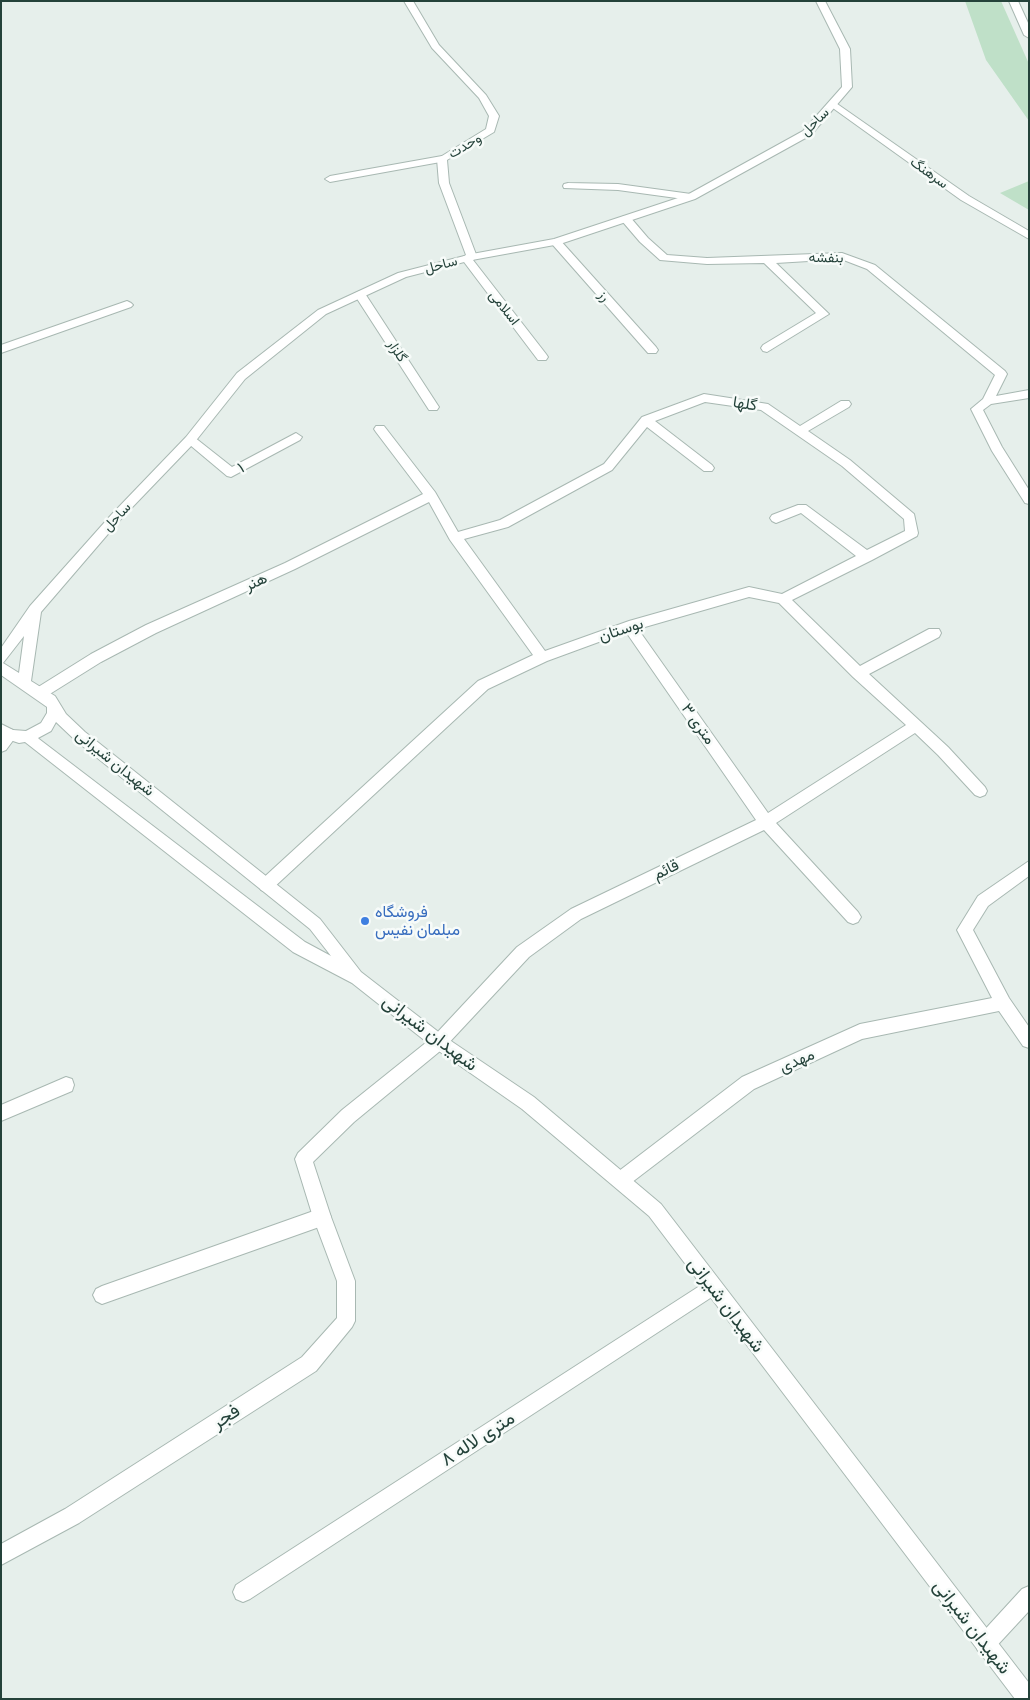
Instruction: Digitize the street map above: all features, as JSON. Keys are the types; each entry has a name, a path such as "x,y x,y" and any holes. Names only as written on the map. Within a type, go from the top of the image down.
{"street":[{"name":"وحدت","path":"408,1 435,46 483,97 494,116 491,130 442,159 444,182 469,258"},
{"name":"ساحل","path":"1,659 35,610 116,517 190,440 241,376 322,312 402,275 469,258 556,242 691,197 807,133 847,87 845,49 820,1"},
{"path":"1013,1 1029,35"},
{"name":"سرهنگ","path":"833,104 965,198 1029,236"},
{"path":"330,179 442,159"},
{"path":"568,186 618,187 691,197"},
{"name":"بنفشه","path":"626,219 644,240 664,258 708,261 842,256 870,267 1001,374 988,402 977,409 996,448 1029,500"},
{"name":"رز","path":"556,242 652,350"},
{"name":"اسلامی","path":"469,258 542,358"},
{"path":"767,260 823,314 767,348"},
{"name":"گلزار","path":"360,294 434,407"},
{"path":"1,350 127,305"},
{"path":"988,402 1029,394"},
{"name":"گلها","path":"646,420 704,398 764,407 846,463 910,517 912,533 783,599"},
{"path":"800,431 845,404"},
{"path":"455,537 504,524 608,467 646,420 708,468"},
{"path":"380,429 432,495 455,537 542,657"},
{"name":"۱","path":"190,440 231,473 296,437"},
{"name":"هنر","path":"40,694 96,658 143,633 290,566 432,495"},
{"path":"776,518 802,508 867,556"},
{"name":"بوستان","path":"266,885 483,686 542,657 629,626 749,592 783,599"},
{"path":"783,599 858,673 916,726 980,791"},
{"path":"24,682 35,610"},
{"name":"۳ متری","path":"629,626 766,822 853,917"},
{"path":"858,673 934,633"},
{"name":"شهیدان شیرانی","path":"1,668 50,700 61,718 80,736 315,924 358,978"},
{"path":"4,737 28,736 46,727 54,713 54,706"},
{"name":"قائم","path":"439,1042 523,952 576,914 766,822 916,726"},
{"name":"شهیدان شیرانی","path":"28,736 34,743 299,947 358,978 439,1042 528,1103 655,1210 1028,1699"},
{"path":"1029,867 983,901 965,930 1003,1003 1029,1041"},
{"name":"مهدی","path":"620,1180 748,1083 860,1032 1003,1003"},
{"name":"فجر","path":"1,1555 72,1516 309,1364 346,1321 346,1281 322,1217 304,1159 348,1116 439,1042"},
{"path":"1,1113 66,1085"},
{"path":"102,1295 322,1217"},
{"name":"۸ متری لاله","path":"243,1592 712,1286"},
{"path":"985,1644 1029,1596"}],"green space":[{"path":"965,1 1001,1 1029,64 1029,121 986,60"},
{"path":"1029,181 1029,210 1000,193"}],"place":[{"name":"فروشگاه مبلمان نفیس","path":"365,921"}]}
